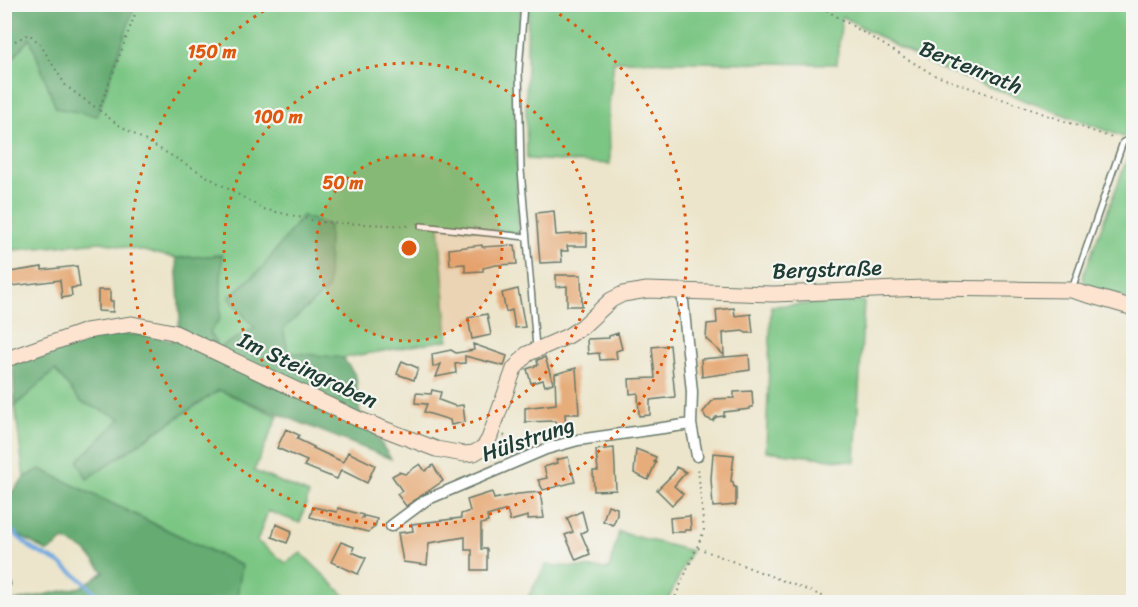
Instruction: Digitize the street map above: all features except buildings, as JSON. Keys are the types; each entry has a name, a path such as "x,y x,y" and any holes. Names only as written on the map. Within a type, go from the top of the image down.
{"street":[{"name":"Bergstraße","path":"536,349 568,336 582,327 611,300 623,294 647,290 774,294 924,288 1071,290 1134,308"},
{"path":"682,291 692,392 691,424 697,456"},
{"name":"Im Steingraben","path":"4,360 86,331 132,324 173,333 358,419 436,449 464,454 474,453 484,447 496,423 505,390 514,369 521,358 536,349"},
{"name":"Hülstrung","path":"391,526 426,500 546,449 578,440 691,424"}],"lane":[{"path":"524,4 519,69 521,171 536,349"},
{"path":"1071,290 1123,142 1134,138"},
{"path":"421,226 526,237"}],"path":[{"path":"99,110 139,4"},
{"name":"Bertenrath","path":"816,4 934,75 1123,142"},
{"path":"15,41 29,34 40,44 66,86 117,124 264,209 321,222 421,226"},
{"path":"496,423 518,460"},
{"path":"673,603 705,531 697,456"},
{"path":"698,548 838,603"}],"green space":[{"path":"5,4 135,5 97,116 56,108 30,38 5,67"},
{"path":"135,5 521,5 514,91 519,234 439,225 448,340 343,358 288,353 283,329 328,289 303,216 263,267 229,297 255,328 219,349 210,332 222,255 176,258 101,242 5,251 5,67 30,38 56,108 129,19"},
{"path":"528,5 1133,5 1133,132 1123,137 928,64 842,16 837,64 614,61 609,105 610,164 527,159"},
{"path":"1133,148 1133,301 1085,285 1083,276"},
{"path":"302,216 329,225 328,289 283,329 288,352 343,358 356,376 359,410 391,459 219,390 87,479 78,461 121,418 81,402 55,370 15,406 13,364 94,334 148,334 172,341 180,319 176,258 222,255 220,319 210,332 219,348 255,328 229,298 263,267"},
{"path":"864,301 855,462 766,451 771,306"},
{"path":"55,370 81,402 122,418 78,461 87,479 219,390 278,416 254,471 309,494 300,523 268,511 257,541 286,563 301,553 345,596 343,602 236,602 241,565 40,469 24,478 15,406"},
{"path":"40,469 242,566 236,602 11,602 81,587 104,572 85,550 64,540 48,552 5,527 5,500 24,478"},
{"path":"619,532 691,551 667,602 525,602 546,565 609,569"}],"waterway":[{"path":"4,524 32,549 58,562 81,579 106,602"}]}
